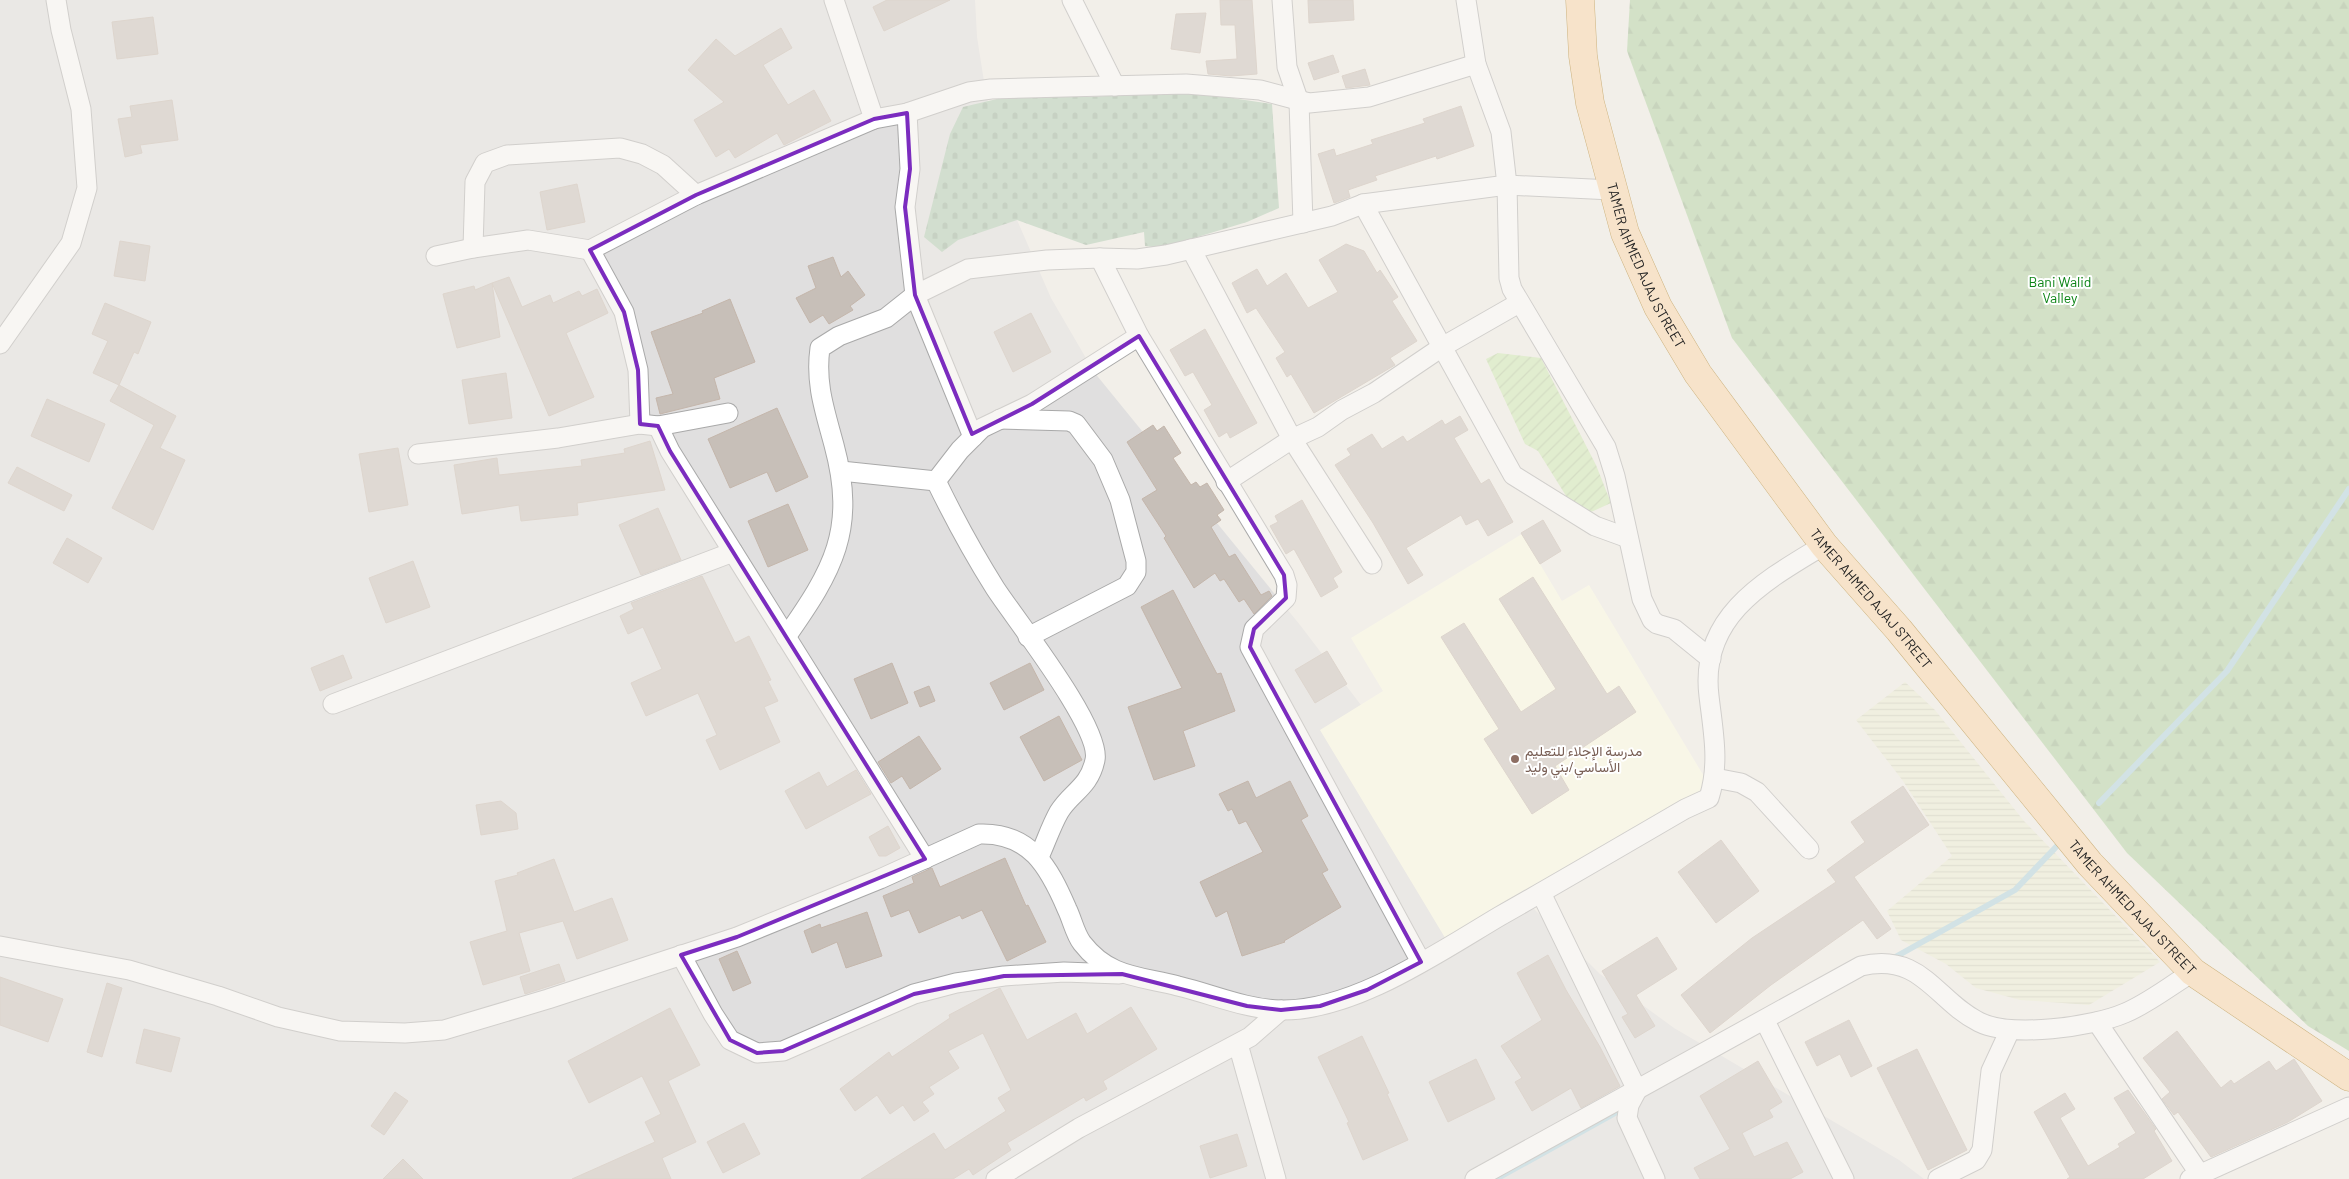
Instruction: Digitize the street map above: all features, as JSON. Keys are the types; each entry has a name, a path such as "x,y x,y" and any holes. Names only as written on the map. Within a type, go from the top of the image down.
{"main road":[{"name":"TAMER AHMED AJAJ STREET","path":"1580,0 1583,56 1590,103 1625,233 1658,307 1698,374 1824,545 1900,630 2090,864 2194,972 2349,1076"}],"street":[{"path":"0,344 71,243 87,188 82,109 61,30 56,0"},
{"path":"834,0 874,119"},
{"path":"1072,0 1116,86"},
{"path":"1282,0 1287,68 1299,102 1303,223"},
{"path":"1466,0 1476,64 1501,132 1507,184 1509,278 1519,302 1606,447 1615,476 1642,599 1652,620 1674,629 1710,659"},
{"path":"436,256 473,248 528,240 590,250 696,195 874,119 906,113 969,92 991,89 1186,84 1260,90 1299,102 1309,103 1369,97 1476,64"},
{"path":"906,113 910,169 905,207 915,295 973,437"},
{"path":"473,248 475,182 485,163 507,155 620,148 642,154 663,165 696,195"},
{"path":"786,637 818,591 834,558 843,519 841,471 822,400 817,370 820,348 839,336 886,318 915,295 968,269 1047,260 1137,259 1190,249 1332,216 1363,204 1507,184 1612,190"},
{"path":"1363,204 1513,475 1595,526 1628,538"},
{"path":"1190,249 1292,439 1372,564"},
{"path":"590,250 624,312 649,425 670,451 924,859"},
{"path":"1100,258 1139,336 1284,576 1287,585 1286,598 1254,629 1250,647 1421,962"},
{"path":"1226,482 1292,439 1318,427 1342,410 1374,393 1442,347 1519,302"},
{"path":"936,481 960,450 982,428 1032,404 1139,336"},
{"path":"418,454 558,438 728,413"},
{"path":"1000,419 1063,419 1076,424 1103,460 1111,475 1120,500 1136,561 1136,572 1126,586 1028,637"},
{"path":"841,471 936,481"},
{"path":"936,481 960,531 1028,637 1074,702 1093,739 1096,757 1091,775 1077,794 1060,811 1039,857"},
{"path":"681,955 713,1014 730,1040 757,1053 783,1051 914,994 956,983 1004,976 1064,972 1122,974 1208,993 1247,1006 1281,1010 1320,1006 1367,990 1421,962 1685,809 1710,798 1715,778 1716,752 1708,687 1710,659 1720,629 1743,601 1777,573 1824,545"},
{"path":"333,704 733,552"},
{"path":"1715,778 1741,783 1757,792 1809,849"},
{"path":"0,946 129,970 218,996 278,1017 331,1029 405,1033 444,1030 487,1018 737,937 880,879 979,834 989,834 1008,837 1030,849 1039,857 1067,907 1081,942 1099,961 1122,974"},
{"path":"1541,893 1637,1090"},
{"path":"1475,1179 1765,1021 1861,966 1884,964 1898,966 1925,977 1955,1006 1980,1023 2010,1030 2072,1026 2098,1022 2126,1013 2194,972"},
{"path":"996,1179 1079,1128 1250,1037 1281,1010"},
{"path":"1765,1021 1844,1179"},
{"path":"2098,1022 2198,1177 2349,1107"},
{"path":"1938,1179 1976,1160 1982,1150 1991,1071 2010,1030"},
{"path":"1238,1044 1276,1179"},
{"path":"1637,1090 1629,1105 1627,1118 1655,1179"}],"highlighted area":[{"path":"907,113 910,169 905,207 915,295 972,434 1032,404 1139,336 1284,575 1286,598 1254,629 1250,647 1421,962 1367,990 1320,1006 1281,1010 1247,1006 1122,974 1004,976 914,994 783,1051 757,1053 730,1040 681,955 737,937 925,859 670,451 658,426 640,424 638,370 624,312 590,250 696,195 874,119"}],"shaded area":[{"path":"0,0 975,0 977,37 985,88 1003,172 1017,220 1051,298 1094,372 1300,625 1402,759 1534,909 1600,974 1674,1028 1899,1160 1924,1179 0,1179"},
{"name":"مدرسة الإجلاء للتعليم الأساسي/بني وليد","path":"1522,534 1562,601 1589,585 1711,788 1450,946 1320,730 1383,691 1351,638"},
{"path":"1905,682 1935,710 2024,821 2160,962 2089,1005 2020,1000 1976,988 1946,964 1901,940 1887,911 1952,856 1903,781 1856,720"}],"green space":[{"name":"Bani Walid Valley","path":"1630,0 2349,0 2349,1051 2308,1026 2127,853 1732,338 1627,51"},
{"path":"1191,92 1272,104 1279,208 1247,222 1161,248 1145,246 1144,232 1086,245 1017,220 958,240 942,252 924,237 950,134 963,107 1018,94 1087,97"},
{"path":"1498,353 1541,358 1596,465 1611,503 1589,513 1573,507 1538,451 1525,444 1486,359"}],"building":[{"path":"887,0 950,0 884,31 873,7"},
{"path":"1220,0 1252,0 1257,74 1231,76 1208,74 1206,61 1237,59 1235,25 1221,25"},
{"path":"1308,0 1353,0 1354,20 1309,23"},
{"path":"1206,13 1200,53 1171,49 1176,14"},
{"path":"153,17 158,54 117,59 112,22"},
{"path":"781,28 792,48 763,65 788,105 814,90 831,121 784,145 777,133 735,158 729,149 716,157 694,120 724,102 688,70 716,39 735,56"},
{"path":"1333,55 1339,72 1314,80 1308,63"},
{"path":"1365,69 1370,85 1346,88 1342,76"},
{"path":"172,100 178,140 140,145 142,153 125,157 118,119 132,117 130,106"},
{"path":"1461,106 1474,146 1437,159 1436,156 1375,176 1377,180 1348,190 1350,197 1334,203 1318,154 1334,149 1336,156 1373,144 1371,140 1425,123 1423,119"},
{"path":"577,184 585,222 547,230 540,192"},
{"path":"120,241 150,246 145,281 114,276"},
{"path":"1346,244 1364,251 1377,273 1380,270 1398,297 1392,301 1417,341 1390,358 1395,365 1314,413 1291,374 1287,377 1276,358 1285,352 1256,308 1247,313 1232,283 1257,269 1267,286 1286,273 1308,308 1338,292 1319,260"},
{"path":"833,257 841,277 848,271 865,295 850,306 853,310 829,324 823,315 810,323 796,298 816,288 808,266"},
{"path":"509,277 522,307 550,295 553,303 579,291 582,296 597,289 608,313 566,333 594,397 549,416 492,283"},
{"path":"492,283 500,337 457,348 443,294 474,286 475,290"},
{"path":"730,299 755,362 714,378 720,399 660,414 656,398 673,394 651,332 703,313 702,311"},
{"path":"105,303 151,322 138,354 134,352 119,385 93,373 108,341 92,334"},
{"path":"1031,313 1051,352 1013,372 994,332"},
{"path":"1205,329 1257,423 1230,438 1227,432 1219,437 1204,410 1212,405 1193,372 1185,376 1170,350"},
{"path":"506,373 512,418 469,424 462,380"},
{"path":"119,385 176,416 160,448 185,460 153,530 112,508 154,425 110,401"},
{"path":"47,399 105,424 89,462 31,436"},
{"path":"777,408 808,477 776,492 767,472 730,488 708,439"},
{"path":"1460,416 1468,430 1454,438 1481,484 1489,479 1513,522 1488,536 1478,519 1466,525 1461,515 1406,548 1423,575 1408,584 1373,523 1335,465 1351,455 1347,449 1372,434 1382,449 1403,436 1407,442 1442,420 1445,425"},
{"path":"1153,425 1157,431 1164,426 1181,453 1173,458 1191,485 1196,482 1200,487 1207,483 1224,510 1217,515 1221,520 1211,527 1229,557 1235,554 1261,595 1269,591 1272,596 1254,614 1244,599 1239,602 1224,579 1220,581 1215,573 1194,588 1164,538 1166,536 1142,499 1157,490 1127,442"},
{"path":"650,441 665,490 577,503 578,515 521,521 519,505 462,514 454,465 497,458 499,475 582,466 581,460 625,453 624,449"},
{"path":"398,448 408,505 369,512 359,454"},
{"path":"17,467 72,495 64,511 8,483"},
{"path":"1302,500 1342,572 1333,578 1338,587 1321,597 1294,549 1286,554 1270,526 1278,522 1275,516"},
{"path":"788,504 808,550 768,567 748,521"},
{"path":"658,508 681,560 641,575 619,525"},
{"path":"1543,520 1561,551 1540,564 1521,533"},
{"path":"67,538 102,558 88,583 53,563"},
{"path":"413,561 430,607 386,623 369,578"},
{"path":"702,576 735,643 749,636 771,680 768,681 778,701 764,707 780,742 720,770 706,740 717,735 698,693 646,716 631,683 662,669 643,627 628,634 620,616 634,609 631,603"},
{"path":"1533,577 1607,694 1619,686 1636,712 1555,766 1569,790 1532,814 1484,739 1499,729 1441,637 1464,623 1521,712 1556,689 1499,599"},
{"path":"1173,590 1217,674 1221,673 1235,711 1183,731 1195,766 1154,780 1128,707 1182,688 1141,607"},
{"path":"1327,651 1347,684 1315,703 1295,670"},
{"path":"343,655 352,678 320,691 311,668"},
{"path":"892,663 908,703 871,719 854,679"},
{"path":"1030,663 1044,690 1004,710 990,683"},
{"path":"929,686 935,701 920,707 914,692"},
{"path":"1059,716 1082,760 1044,781 1020,737"},
{"path":"919,736 941,769 910,789 902,776 891,783 878,762"},
{"path":"856,770 871,794 806,829 785,791 819,772 827,787"},
{"path":"1248,781 1256,798 1290,781 1308,816 1301,820 1328,870 1322,873 1341,907 1285,942 1242,956 1227,911 1216,917 1200,882 1263,852 1246,821 1239,824 1232,809 1228,811 1219,794"},
{"path":"1903,786 1929,825 1854,877 1891,929 1877,939 1863,920 1771,985 1710,1033 1681,995 1752,938 1836,882 1827,870 1865,842 1851,822"},
{"path":"501,801 516,813 518,829 481,835 476,805"},
{"path":"888,826 900,848 886,856 879,856 869,837"},
{"path":"1721,840 1759,891 1716,923 1678,872"},
{"path":"1005,858 1026,906 1028,905 1046,942 1007,961 982,910 962,919 960,915 919,933 909,910 891,917 883,896 914,883 912,877 932,868 940,887"},
{"path":"554,859 574,912 612,898 628,940 577,959 563,921 519,933 530,971 483,985 470,942 507,931 495,881 518,875 517,873"},
{"path":"867,912 882,956 846,968 837,942 812,953 804,931 820,924 821,928"},
{"path":"1657,937 1677,969 1636,995 1655,1026 1635,1038 1622,1017 1628,1014 1602,971"},
{"path":"737,951 751,983 733,991 719,959"},
{"path":"1548,955 1620,1086 1581,1108 1571,1088 1532,1111 1515,1082 1522,1078 1501,1046 1542,1020 1517,973"},
{"path":"559,964 565,981 525,994 520,977"},
{"path":"0,977 63,999 48,1042 0,1025"},
{"path":"107,983 122,988 102,1057 87,1052"},
{"path":"1000,988 1027,1040 1076,1013 1087,1034 1131,1007 1157,1049 1103,1081 1107,1089 1086,1101 1084,1097 1007,1143 1011,1150 973,1175 969,1169 953,1179 861,1179 934,1133 945,1150 1006,1111 998,1098 1011,1090 983,1033 948,1051 959,1068 929,1087 934,1094 922,1102 929,1111 914,1121 903,1105 890,1114 877,1095 855,1111 840,1089 889,1052 892,1057 950,1018 949,1015"},
{"path":"670,1008 700,1065 668,1081 696,1142 662,1158 671,1179 572,1179 655,1142 645,1122 661,1114 642,1076 589,1103 568,1061"},
{"path":"1849,1020 1872,1066 1851,1077 1840,1054 1817,1066 1805,1042"},
{"path":"144,1029 180,1038 171,1072 136,1063"},
{"path":"2177,1031 2221,1088 2231,1080 2234,1084 2269,1061 2276,1071 2294,1059 2322,1101 2288,1122 2211,1157 2178,1112 2174,1115 2162,1099 2170,1092 2143,1058"},
{"path":"1362,1036 1389,1093 1387,1094 1408,1140 1363,1160 1347,1123 1349,1122 1318,1057"},
{"path":"1917,1049 1967,1150 1928,1170 1877,1068"},
{"path":"1476,1059 1495,1099 1448,1122 1429,1082"},
{"path":"1758,1061 1782,1102 1769,1110 1773,1117 1742,1133 1754,1157 1787,1142 1803,1172 1790,1179 1700,1179 1694,1168 1730,1149 1700,1096"},
{"path":"2128,1090 2156,1129 2154,1131 2172,1161 2143,1179 2067,1179 2070,1177 2034,1112 2065,1093 2075,1109 2060,1118 2088,1166 2120,1147 2118,1144 2136,1133 2114,1098"},
{"path":"395,1092 408,1101 384,1135 371,1126"},
{"path":"744,1123 760,1154 723,1173 707,1142"},
{"path":"1237,1134 1247,1166 1210,1178 1200,1146"},
{"path":"403,1159 423,1179 383,1179"}],"waterway":[{"path":"2099,803 2227,671 2349,489"},
{"path":"1890,960 2015,890 2056,847"},
{"path":"1496,1179 1626,1107"}],"place":[{"name":"مدرسة الإجلاء للتعليم الأساسي/بني وليد","path":"1515,759"}]}
